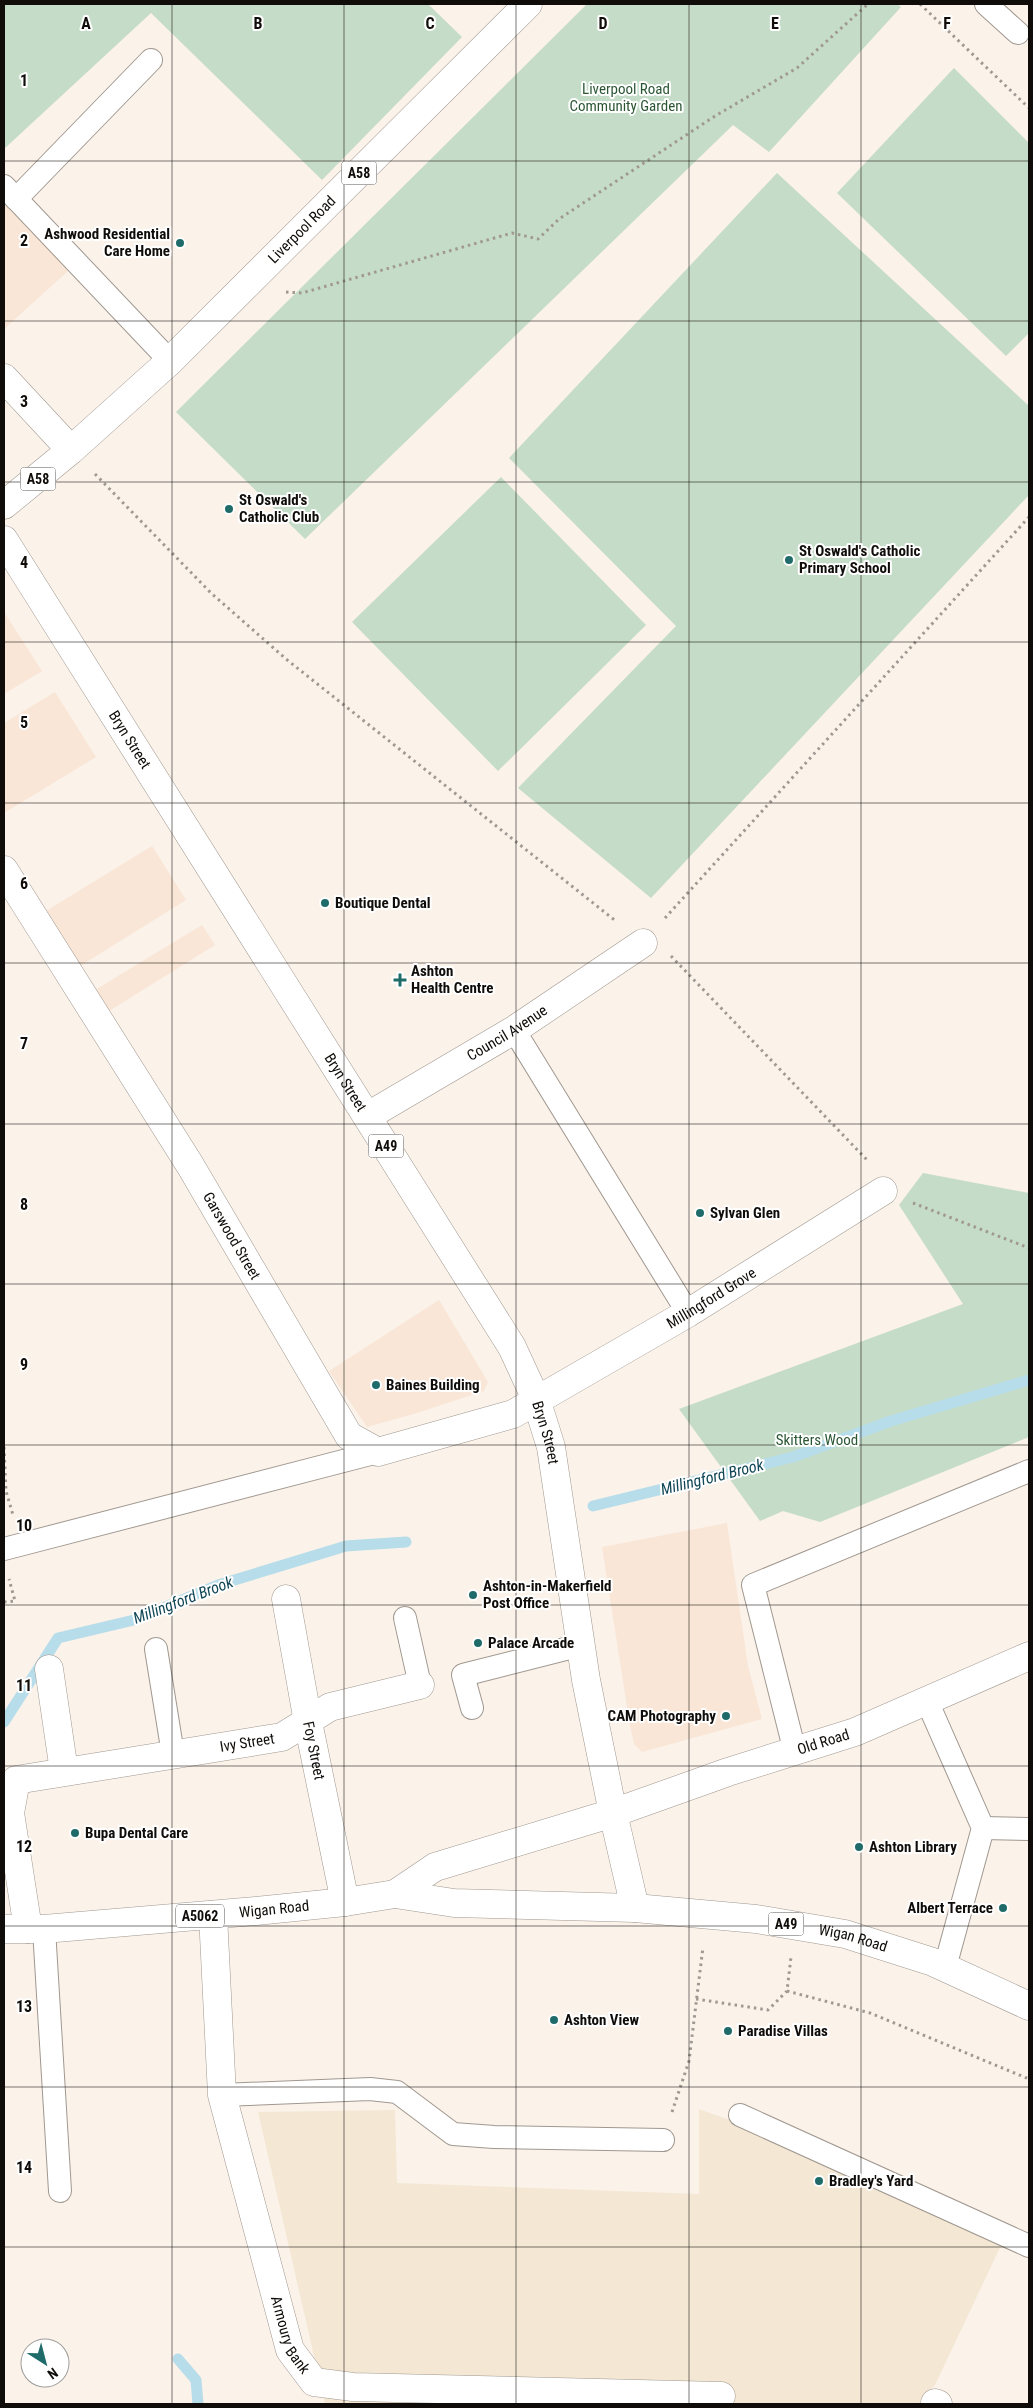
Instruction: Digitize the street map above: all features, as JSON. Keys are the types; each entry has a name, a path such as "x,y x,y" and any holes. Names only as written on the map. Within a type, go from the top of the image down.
{"street":[{"name":"Liverpool Road","path":"71,450 170,361 528,4"},
{"path":"4,378 71,450"},
{"name":"A58","path":"4,506 71,450"},
{"name":"Bryn Street","path":"4,540 512,1347 536,1400 551,1447 581,1645 613,1813"},
{"name":"Garswood Street","path":"4,870 190,1165 349,1436 378,1452"},
{"name":"Council Avenue","path":"368,1116 514,1030 646,938"},
{"name":"Millingford Grove","path":"536,1400 688,1312 884,1191"},
{"path":"378,1452 513,1414 536,1400"},
{"name":"Foy Street","path":"286,1599 308,1722 345,1902"},
{"name":"Old Road","path":"613,1813 728,1772 855,1732 1029,1656"},
{"path":"50,1669 64,1771"},
{"name":"Ivy Street","path":"25,1929 10,1813 16,1780 282,1737 330,1707 420,1685"},
{"name":"Wigan Road","path":"395,1894 434,1867 613,1813"},
{"name":"A49","path":"613,1813 635,1908"},
{"name":"Wigan Road","path":"25,1929 345,1902 395,1894 454,1903 635,1908 756,1919 845,1934 945,1966 1029,2006"},
{"name":"Armoury Bank","path":"213,1914 222,2095 290,2350 314,2382 354,2387 721,2396"}],"lane":[{"path":"986,4 1018,33"},
{"path":"151,60 10,193 170,361"},
{"path":"514,1030 688,1312"},
{"path":"4,1549 378,1452"},
{"path":"795,1752 753,1585 1029,1471"},
{"path":"405,1618 420,1685"},
{"path":"472,1708 463,1675 581,1645"},
{"path":"156,1649 173,1754"},
{"path":"927,1701 983,1828 945,1966"},
{"path":"983,1828 1029,1829"},
{"path":"25,1929 60,2192"},
{"path":"222,2095 370,2089 397,2092 453,2134 494,2137 663,2140"},
{"path":"740,2115 1029,2246"}],"path":[{"path":"254,277 283,292 302,293 512,234 538,239 559,219 706,121 797,68 868,4"},
{"path":"920,4 1029,108"},
{"path":"96,475 210,593 286,659 646,938 873,1165 884,1191 1029,1248"},
{"path":"646,938 1029,517"},
{"path":"4,1447 6,1491 14,1513 11,1522"},
{"path":"4,1602 15,1601 8,1573"},
{"path":"663,2140 688,2061 707,1914"},
{"path":"696,1999 768,2010 787,1991 791,1963"},
{"path":"787,1991 870,2013 1029,2080"}],"shaded area":[{"path":"4,177 79,261 4,329"},
{"path":"4,612 42,671 4,694"},
{"path":"55,692 96,757 4,813 4,723"},
{"path":"152,846 186,900 80,966 46,911"},
{"path":"202,925 215,945 109,1011 95,990"},
{"path":"439,1300 488,1382 484,1391 367,1427 329,1371"},
{"path":"727,1523 748,1666 762,1719 642,1752 634,1744 630,1726 602,1547"},
{"path":"699,2109 817,2151 1006,2235 935,2385 918,2404 325,2404 258,2112 395,2110 397,2183 699,2194"}],"green space":[{"path":"4,4 428,4 462,37 322,180 151,13 4,149"},
{"name":"Liverpool Road Community Garden","path":"587,4 897,4 901,7 769,152 733,125 305,539 176,412"},
{"path":"954,68 1029,143 1029,333 1006,356 837,193"},
{"name":"St Oswald's Catholic Primary School","path":"777,173 1029,406 1029,495 651,898 518,788 676,626 509,458"},
{"path":"501,477 646,625 498,771 352,622"},
{"name":"Skitters Wood","path":"923,1173 1029,1193 1029,1437 820,1522 783,1511 760,1521 679,1409 963,1304 899,1205"}],"waterway":[{"name":"Millingford Brook","path":"593,1506 793,1457 891,1421 1029,1380"},
{"name":"Millingford Brook","path":"4,1722 58,1638 134,1620 218,1585 346,1546 406,1542"},
{"path":"178,2359 196,2380 198,2404"}],"place":[{"name":"Ashwood Residential Care Home","path":"180,243"},
{"name":"St Oswald's Catholic Club","path":"229,509"},
{"name":"St Oswald's Catholic Primary School","path":"789,560"},
{"name":"Boutique Dental","path":"325,903"},
{"name":"Ashton Health Centre","path":"400,980"},
{"name":"Sylvan Glen","path":"700,1213"},
{"name":"Baines Building","path":"376,1385"},
{"name":"Ashton-in-Makerfield Post Office","path":"473,1595"},
{"name":"Palace Arcade","path":"478,1643"},
{"name":"CAM Photography","path":"726,1716"},
{"name":"Bupa Dental Care","path":"75,1833"},
{"name":"Ashton Library","path":"859,1847"},
{"name":"Albert Terrace","path":"1003,1908"},
{"name":"Ashton View","path":"554,2020"},
{"name":"Paradise Villas","path":"728,2031"},
{"name":"Bradley's Yard","path":"819,2181"}]}
